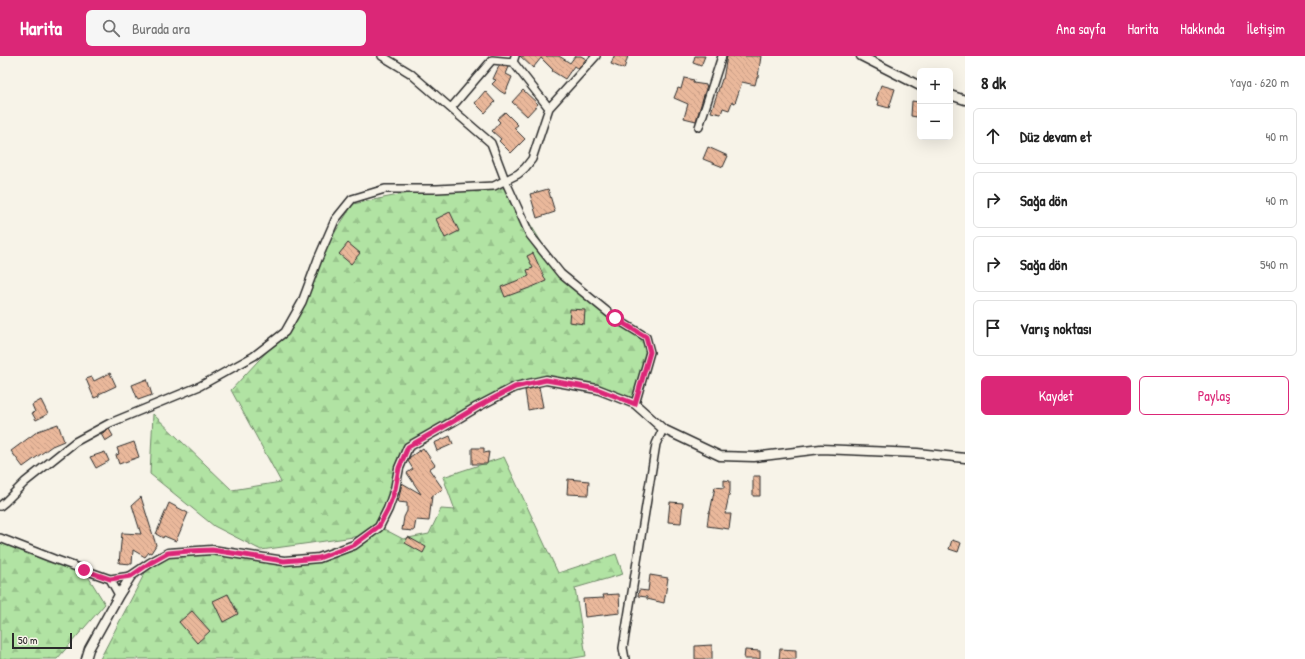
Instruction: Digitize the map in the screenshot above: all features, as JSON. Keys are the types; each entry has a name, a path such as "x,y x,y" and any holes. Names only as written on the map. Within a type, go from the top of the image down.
{"street":[{"path":"382,56 410,73 491,143 505,180 530,235 561,274 615,318 646,337 650,352 635,404"},
{"path":"0,506 25,482 75,442 110,423 200,386 254,356 285,332 302,302 318,259 335,220 352,199 385,189 437,189 494,186 518,174 532,159 549,108 596,56"},
{"path":"699,127 722,56"},
{"path":"861,56 917,84"},
{"path":"451,108 492,60 514,59 549,108"},
{"path":"953,96 965,100"},
{"path":"86,659 89,649 131,576 168,553 212,550 284,561 319,558 354,545 379,526 388,509 395,489 399,468 408,447 515,387 546,380 597,389 635,404 662,429 720,456 754,457 820,449 917,453 965,458"},
{"path":"625,659 623,648 656,444 662,429"},
{"path":"0,538 110,579 131,576"},
{"path":"110,579 119,595"}],"green space":[{"path":"508,188 561,274 647,344 635,403 586,387 546,380 469,412 408,447 380,527 403,539 429,534 441,509 455,510 443,477 504,457 558,573 616,554 623,574 575,588 586,656 568,659 100,659 150,563 177,552 189,551 284,561 319,558 368,535 261,550 214,526 150,474 153,414 232,490 281,482 231,390 285,332 318,259 353,204 429,189"},
{"path":"0,536 84,570 105,604 57,659 0,659"}],"building":[{"path":"520,56 559,56 570,63 575,56 581,56 586,59 578,69 574,66 565,79 552,71 553,70 541,58 533,68"},
{"path":"614,56 628,56 624,69 611,64"},
{"path":"695,56 705,56 701,66 693,63"},
{"path":"727,56 761,56 758,77 755,85 742,82 735,103 732,102 729,110 723,108 721,114 711,112 723,79"},
{"path":"499,66 509,67 506,74 512,77 505,94 492,84 496,80 493,79"},
{"path":"684,78 694,80 693,83 707,85 696,121 684,118 688,104 674,98 678,88 681,89"},
{"path":"881,85 895,89 889,108 878,105 879,102 876,100"},
{"path":"523,90 538,104 527,116 512,102"},
{"path":"485,91 495,102 485,113 475,103"},
{"path":"912,101 917,102 917,117 911,116"},
{"path":"505,112 518,125 514,128 525,139 511,153 499,141 501,139 492,131 500,122 497,119"},
{"path":"708,147 728,156 723,167 703,159"},
{"path":"548,189 555,212 537,218 530,194"},
{"path":"450,212 459,231 445,238 436,219"},
{"path":"348,243 360,253 351,264 339,254"},
{"path":"533,253 546,281 505,297 501,287 529,276 527,270 533,268 527,256"},
{"path":"570,309 585,310 584,324 569,322"},
{"path":"110,373 116,386 94,398 86,379 92,377 94,381"},
{"path":"147,379 152,395 138,400 132,385"},
{"path":"539,387 543,407 528,410 525,390"},
{"path":"41,400 48,414 36,420 32,413 35,412 32,405"},
{"path":"58,424 64,441 52,446 23,467 11,451 38,431"},
{"path":"109,429 113,436 105,441 101,434"},
{"path":"450,436 453,444 437,451 434,443"},
{"path":"134,442 139,457 119,464 116,455 119,454 117,448"},
{"path":"423,448 435,465 429,469 443,489 432,496 429,521 416,520 414,531 402,530 404,517 407,511 407,503 398,502 402,483 421,494 407,473 413,469 408,461 410,457"},
{"path":"472,448 484,448 484,453 489,452 487,464 472,464"},
{"path":"105,452 109,461 96,468 90,457"},
{"path":"753,476 760,476 760,496 753,496"},
{"path":"568,479 589,481 588,495 567,494"},
{"path":"724,480 730,481 730,491 725,514 731,514 729,529 707,526 715,487 724,488"},
{"path":"141,497 156,545 151,553 149,552 145,557 133,550 132,564 119,563 122,533 141,534 132,505"},
{"path":"670,502 683,503 681,523 668,522"},
{"path":"169,503 188,513 176,541 164,536 163,538 156,534"},
{"path":"408,537 426,547 423,553 405,543"},
{"path":"952,540 961,543 958,552 949,549"},
{"path":"650,575 668,578 664,603 647,599 647,597 638,596 639,590 648,591"},
{"path":"228,594 238,614 223,622 213,601"},
{"path":"619,594 620,613 585,617 583,599 604,598 603,595"},
{"path":"192,611 210,631 197,643 179,622"},
{"path":"712,645 712,659 695,659 695,646"},
{"path":"780,649 796,650 796,659 779,659"},
{"path":"745,650 760,651 760,659 744,659"}],"route":[{"path":"84,570 110,579 131,576 168,553 212,550 284,561 319,558 354,545 379,526 388,509 395,489 399,468 408,447 515,387 546,380 597,389 635,404 650,352 646,337 615,318"}]}
